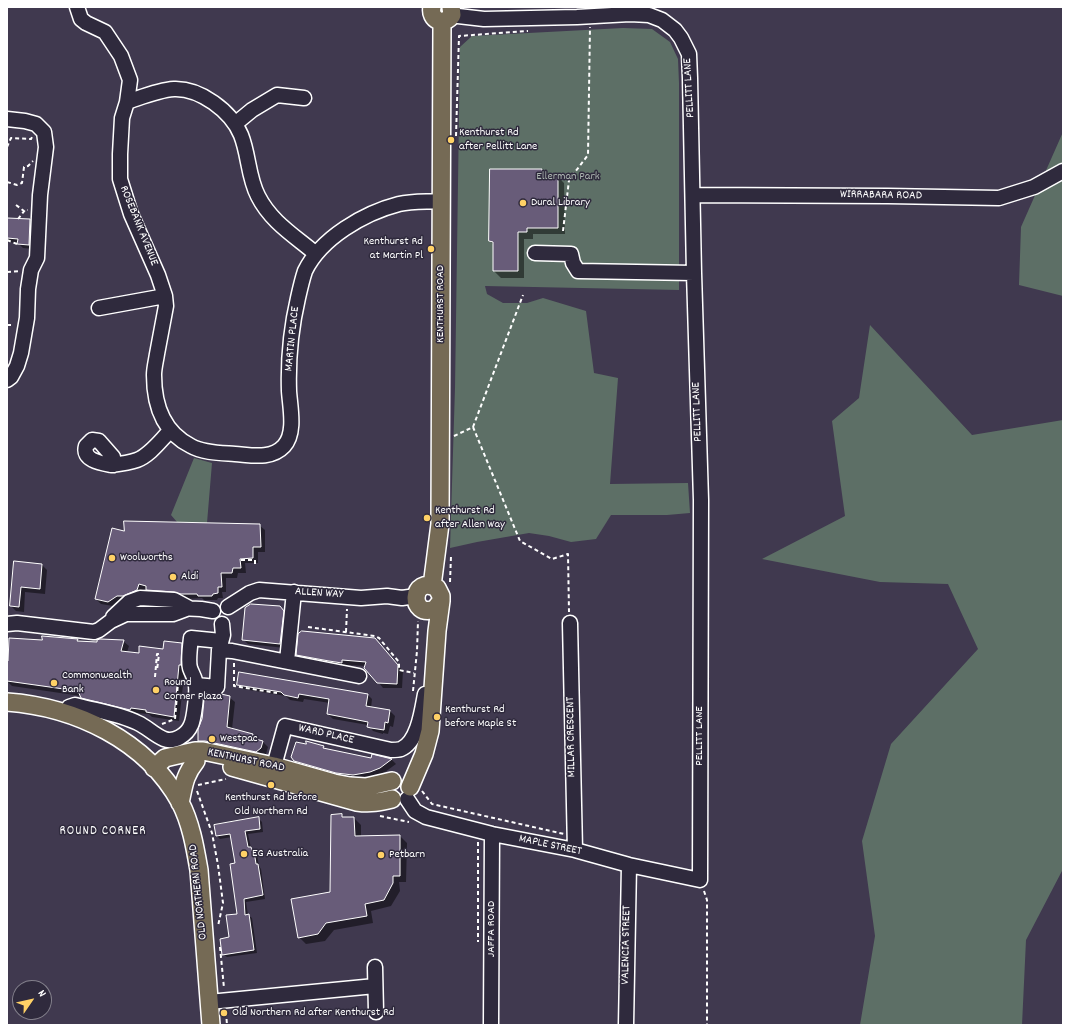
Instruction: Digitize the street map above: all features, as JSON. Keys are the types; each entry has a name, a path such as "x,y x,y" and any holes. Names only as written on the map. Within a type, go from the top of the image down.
{"main road":[{"path":"432,7 431,11 433,18 439,21 449,14"},
{"name":"KENTHURST ROAD","path":"154,768 165,758 195,751 210,752 357,802 367,803 378,802 404,788 424,754 430,731 441,591 441,201 449,14"},
{"path":"404,788 420,744 422,734 419,694 429,639 427,624 418,608 421,587 428,585 441,591 435,609 431,611 418,608"},
{"name":"OLD NORTHERN ROAD","path":"7,702 34,704 66,713 99,726 118,737 141,756 154,768 172,789 180,803 192,835 199,870 217,1001 211,1025"},
{"path":"180,803 188,770 196,761"},
{"name":"KENTHURST ROAD","path":"154,768 196,761 272,772"}],"street":[{"name":"ROSEBANK AVENUE","path":"77,7 81,19 105,32 121,56 130,80 127,102 122,118 120,179 131,214 158,275 165,296 166,306 154,374 156,396 162,418 170,431 191,447"},
{"name":"PELLITT LANE","path":"449,14 484,19 577,18 630,14 649,15 662,20 675,30 689,54 700,500 700,880"},
{"path":"127,102 174,89 188,91 202,96 220,107 235,124 241,134 251,178 263,205 278,224 316,254"},
{"path":"235,124 252,110 277,95 304,98"},
{"path":"7,119 36,124 44,132 46,147 40,195 37,258 31,270 28,289 27,318 17,366 11,377 7,380"},
{"name":"WIRRABARA ROAD","path":"693,195 999,198 1034,187 1063,171"},
{"name":"MARTIN PLACE","path":"191,447 214,453 262,456 276,453 284,446 288,439 292,413 289,391 289,362 293,318 303,278 316,254 339,232 375,212 400,204 441,201"},
{"path":"535,253 571,254 573,263 578,271 694,273"},
{"path":"99,308 165,296"},
{"path":"114,465 137,460 149,453 170,431"},
{"name":"ALLEN WAY","path":"228,607 250,593 259,590 361,598 387,596 402,598 418,608"},
{"path":"287,661 294,592"},
{"path":"7,624 17,623 94,632 111,621 129,602 137,598 174,600 189,608"},
{"path":"219,605 228,607 231,613 230,619 226,624 216,622 212,617 213,611 216,606 219,605"},
{"path":"142,607 189,608 213,611"},
{"name":"MILLAR CRESCENT","path":"570,623 575,843"},
{"path":"196,685 217,687 224,648 224,632 222,624"},
{"path":"66,713 69,707 75,705 115,715 138,723 165,739 172,740 184,734 191,725 196,685 189,667 191,638 224,648 359,676"},
{"name":"WARD PLACE","path":"272,772 286,726 391,750 402,749 411,740 421,719 419,694"},
{"name":"MAPLE STREET","path":"404,788 415,811 426,817 492,834 575,843 629,865 700,880"},
{"name":"JAFFA ROAD","path":"491,1025 492,834"},
{"name":"VALENCIA STREET","path":"626,1025 629,865"},
{"path":"375,967 376,1012"},
{"path":"217,1001 375,986"}],"path":[{"path":"564,231 569,180 588,155 591,27 583,28"},
{"path":"456,138 459,36 529,31"},
{"path":"7,147 11,138 31,139 36,124"},
{"path":"7,182 17,184 22,183 24,167 28,166 34,160 44,159"},
{"path":"16,205 24,211"},
{"path":"7,240 17,244"},
{"path":"523,295 473,427 520,541 552,559 568,554 570,623"},
{"path":"449,438 473,427"},
{"path":"441,591 451,555"},
{"path":"240,560 255,560 255,564"},
{"path":"346,632 348,606"},
{"path":"418,608 419,622 414,673 419,694"},
{"path":"308,627 375,636 379,638 399,662 399,670 414,673"},
{"path":"224,648 234,661 234,686 277,693"},
{"path":"155,677 157,654 159,654 157,670"},
{"path":"161,725 175,718 178,683 196,685"},
{"path":"218,926 222,903 218,864 212,833 195,786 222,779 229,779"},
{"path":"404,788 422,792 432,804 575,843"},
{"path":"376,815 411,823"},
{"path":"478,841 478,945"},
{"path":"700,880 707,900 707,1025"},
{"path":"219,941 217,1001 227,1025"}],"green space":[{"name":"Ellerman Park","path":"623,28 652,29 670,42 678,59 679,290 485,286 487,294 503,303 527,303 543,298 586,311 594,373 618,378 610,484 688,483 690,513 667,515 611,515 596,539 571,542 549,536 529,533 450,548 455,388 460,47 472,36"},
{"path":"1063,132 1063,296 1019,285 1021,227"},
{"path":"870,325 972,435 1063,420 1063,869 1026,940 1022,1025 860,1025 875,936 862,841 891,744 978,649 948,584 880,582 762,559 845,516 832,421 859,398"},
{"path":"194,458 212,463 207,523 177,522 171,515"}],"building":[{"path":"490,169 542,169 542,175 558,175 558,228 527,228 527,232 518,232 518,271 493,271 493,242 489,241"},
{"path":"7,218 30,219 29,245 17,244 18,239 7,238"},
{"path":"124,521 260,524 261,547 253,547 253,558 240,559 241,568 233,568 232,573 221,573 222,587 218,587 218,593 213,594 212,596 198,596 197,594 181,594 146,590 146,586 139,584 137,590 123,596 117,596 108,602 95,599 112,528 124,531"},
{"path":"14,561 42,564 40,589 21,587 19,607 10,606"},
{"path":"251,604 280,606 284,611 280,644 242,640 245,608"},
{"path":"302,631 375,638 398,665 397,684 377,683 364,668 366,662 342,660 342,663 296,655 298,634"},
{"path":"42,636 97,642 97,640 100,639 124,640 121,651 139,653 139,646 163,649 164,641 182,643 181,665 179,665 174,717 146,712 146,710 131,708 130,710 81,698 78,691 7,681 9,638 42,640"},
{"path":"239,672 368,694 366,706 390,710 388,723 385,722 384,730 367,727 368,722 327,714 329,699 299,694 298,698 284,695 281,692 237,685"},
{"path":"205,694 221,694 230,696 227,727 253,734 252,738 263,741 261,748 256,752 205,741 198,741 198,729 202,719"},
{"path":"306,741 324,746 323,748 371,758 372,754 392,759 380,768 370,772 353,775 336,773 294,761 291,757 296,742 306,744"},
{"path":"342,814 342,817 354,817 355,836 400,835 400,876 393,876 393,883 384,900 365,904 367,916 326,923 318,934 298,938 291,899 330,892 331,815"},
{"path":"259,817 260,829 245,831 248,847 251,847 252,851 254,851 256,864 258,864 263,895 244,899 245,915 249,914 254,950 222,955 220,939 229,937 226,915 237,914 230,864 235,863 230,834 216,836 214,825"}],"place":[{"name":"Kenthurst Rd after Pellitt Lane","path":"451,140"},
{"name":"Dural Library","path":"523,203"},
{"name":"Kenthurst Rd at Martin Pl","path":"431,249"},
{"name":"Kenthurst Rd after Allen Way","path":"427,518"},
{"name":"Woolworths","path":"112,558"},
{"name":"Aldi","path":"173,577"},
{"name":"Commonwealth Bank","path":"54,683"},
{"name":"Round Corner Plaza","path":"156,690"},
{"name":"Kenthurst Rd before Maple St","path":"437,717"},
{"name":"Westpac","path":"212,739"},
{"name":"Kenthurst Rd before Old Northern Rd","path":"271,785"},
{"name":"EG Australia","path":"244,854"},
{"name":"Petbarn","path":"381,855"},
{"name":"Old Northern Rd after Kenthurst Rd","path":"224,1013"}],"district":[{"name":"ROUND CORNER","path":"103,832"}]}
